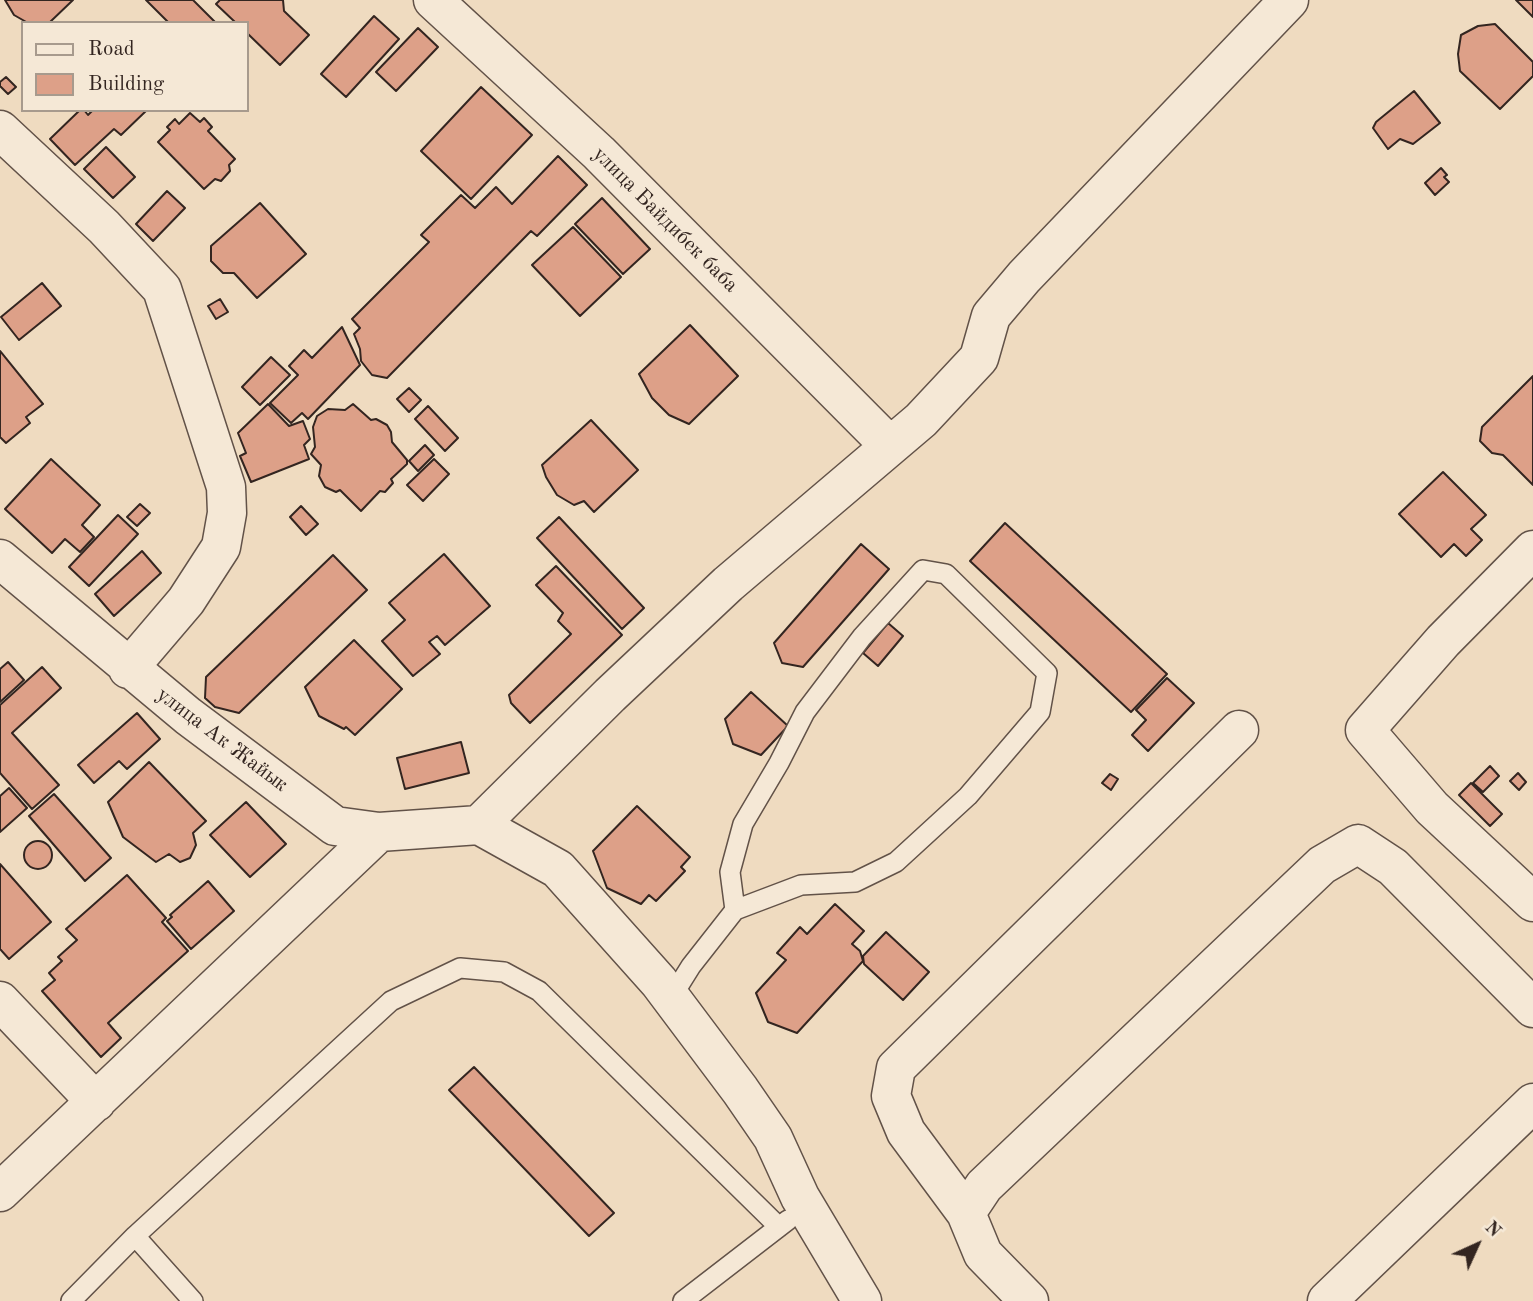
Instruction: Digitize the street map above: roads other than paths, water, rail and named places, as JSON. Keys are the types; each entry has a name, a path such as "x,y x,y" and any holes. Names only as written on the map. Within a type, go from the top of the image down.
{"street":[{"name":"улица Байдибек баба","path":"433,0 599,153 890,446"},
{"path":"862,1301 792,1217 772,1138 740,1090 671,998 558,869 479,825 610,695 728,584 920,420 979,358 991,316 1024,277 1289,0"},
{"path":"0,130 104,227 162,289 226,487 227,513 220,547 186,601 128,668"},
{"path":"1533,550 1443,641 1365,730 1432,808 1533,902"},
{"name":"улица Ак Жайык","path":"0,559 188,716 335,826 379,832 479,825"},
{"path":"1030,1301 983,1254 966,1213 906,1132 891,1096 896,1068 1239,730"},
{"path":"0,1192 379,832"},
{"path":"966,1213 984,1186 1322,865 1358,844 1393,867 1533,1008"},
{"path":"0,1001 96,1102"},
{"path":"1327,1301 1533,1103"}],"lane":[{"path":"671,998 691,966 735,910 801,885 855,882 896,862 968,796 1040,712 1047,673 946,574 923,570 862,637 805,712 743,824 730,872 735,910"},
{"path":"71,1301 135,1237 391,1001 460,968 504,972 539,991 792,1217 683,1301"},
{"path":"135,1237 193,1301"}]}
